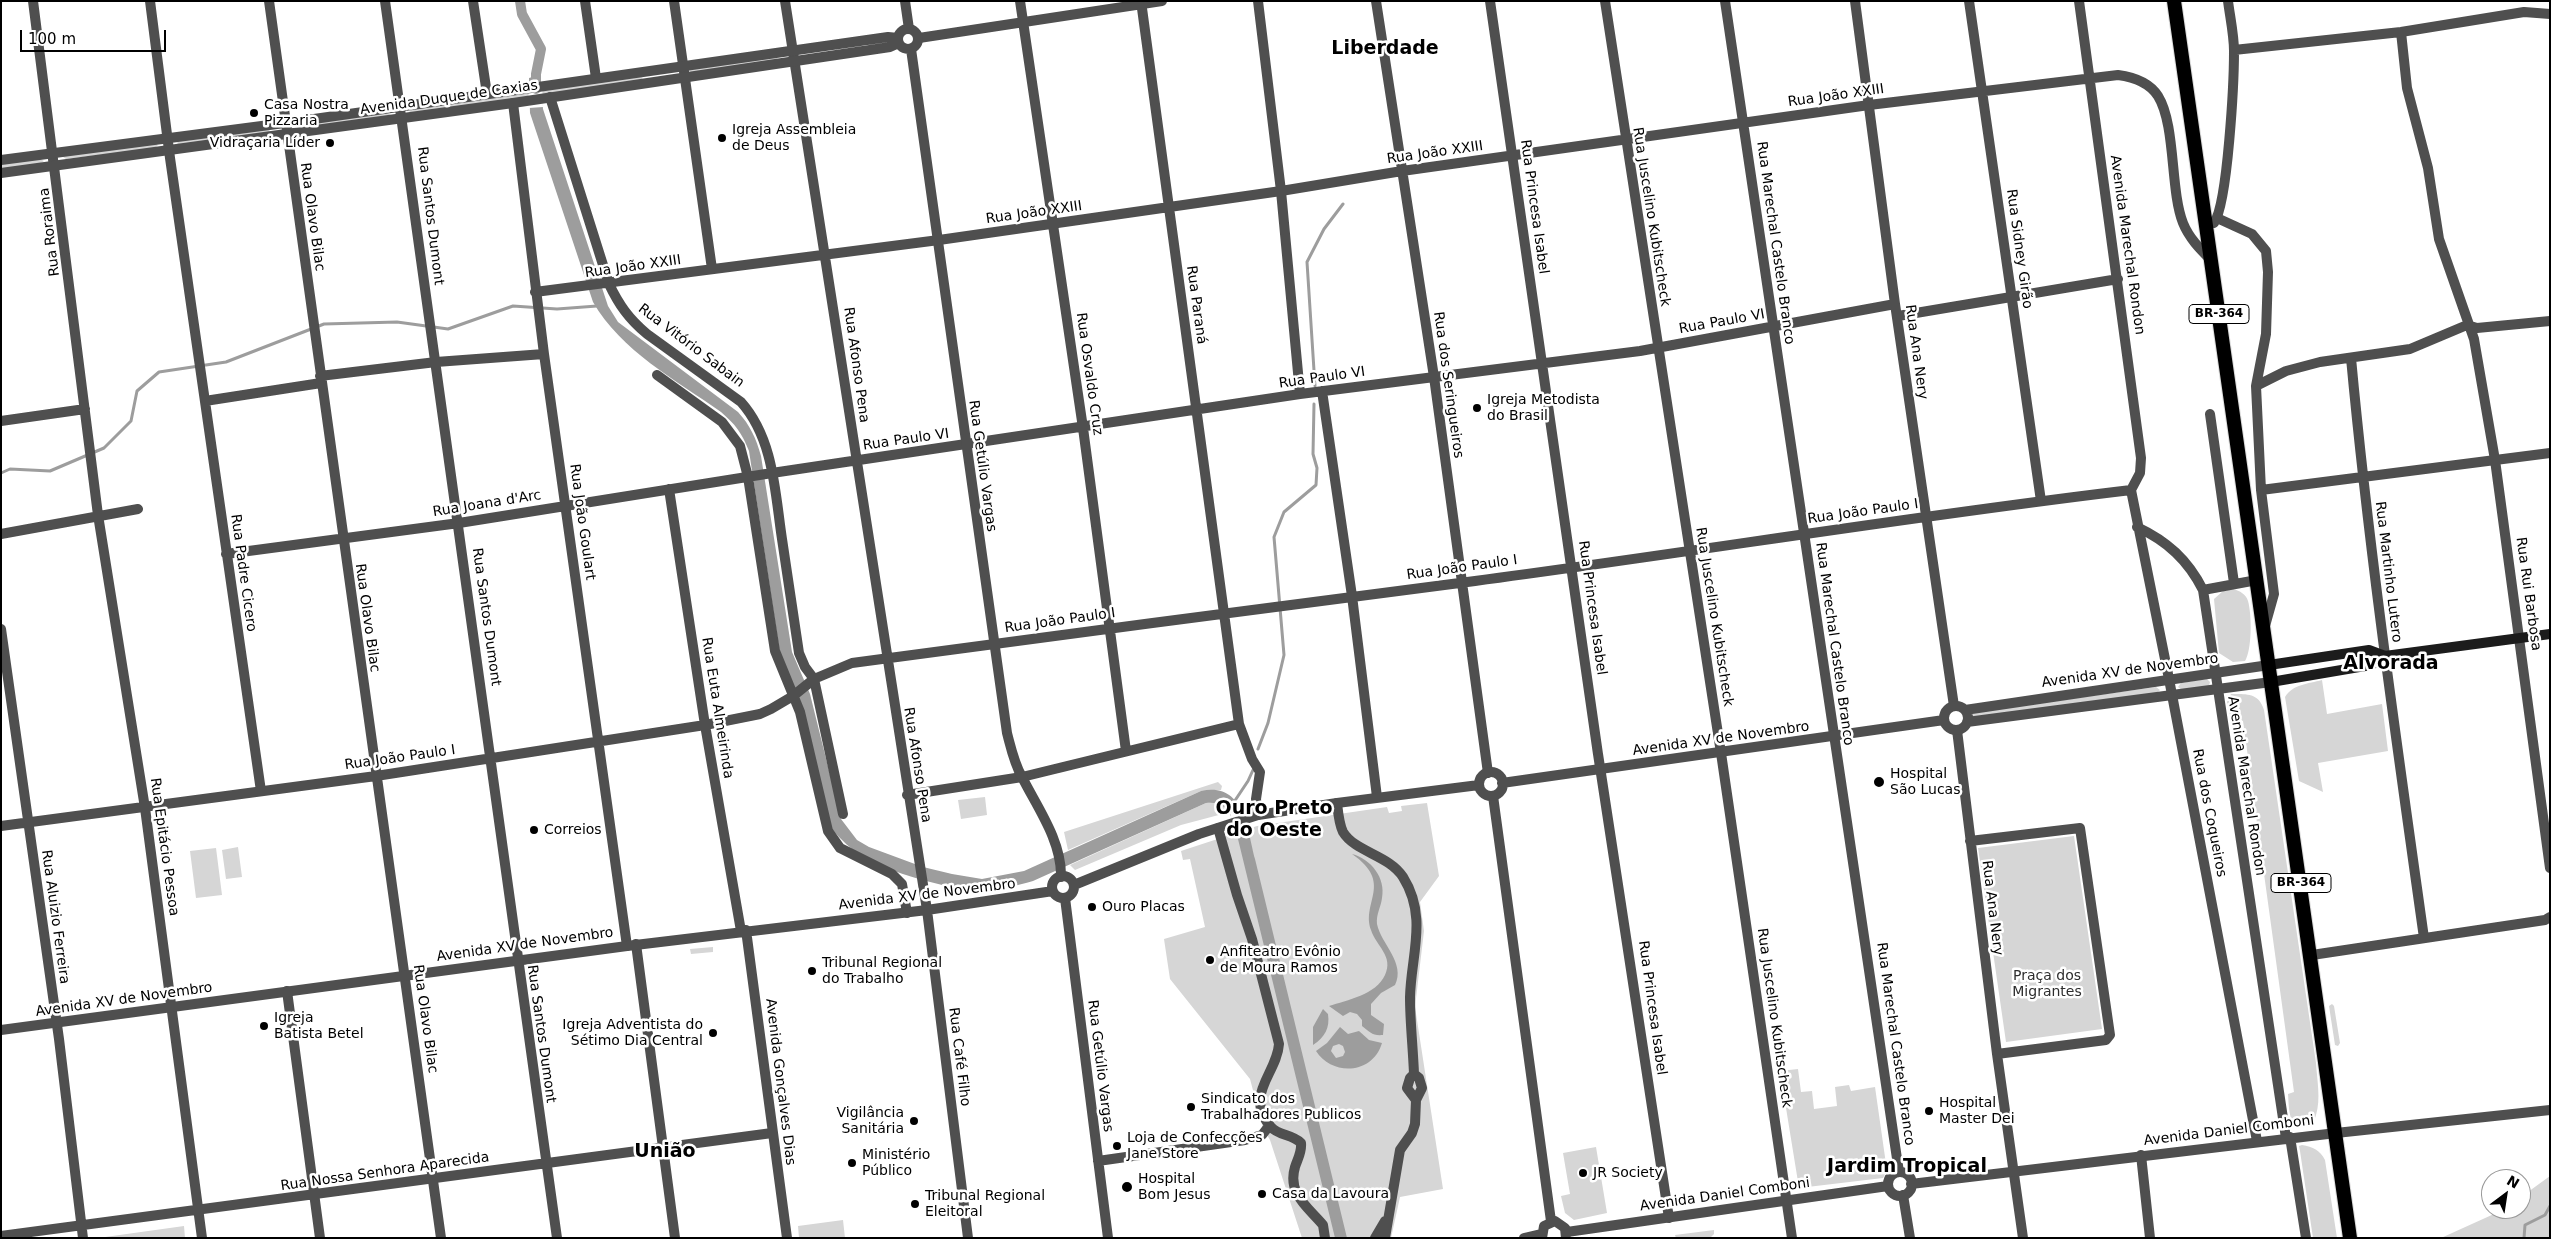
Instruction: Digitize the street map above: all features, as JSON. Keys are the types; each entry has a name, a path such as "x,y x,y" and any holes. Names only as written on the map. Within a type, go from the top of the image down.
{"highway":[{"name":"BR-364","path":"2174,1 2312,955 2350,1238"}],"main road":[{"path":"2271,682 2371,665 2385,656 2550,634"},
{"path":"2269,665 2369,650 2385,656"}],"street":[{"name":"Rua Roraima","path":"33,1 56,166 92,461"},
{"name":"Rua Padre Cicero","path":"150,1 198,359 261,790"},
{"name":"Rua Olavo Bilac","path":"269,1 342,539 441,1238"},
{"name":"Rua Santos Dumont","path":"385,1 403,118 517,960 557,1238"},
{"path":"473,1 487,94"},
{"path":"585,1 596,78"},
{"path":"674,1 712,269"},
{"name":"Rua Afonso Pena","path":"785,1 791,50 826,255 907,795 923,880"},
{"path":"905,1 908,29"},
{"name":"Rua Osvaldo Cruz","path":"1020,1 1083,428 1126,751"},
{"path":"919,38 1162,1"},
{"path":"1258,1 1281,191 1300,394"},
{"name":"Rua dos Seringueiros","path":"1376,1 1434,377 1488,773"},
{"name":"Rua Princesa Isabel","path":"1490,1 1514,156 1601,769 1669,1218"},
{"name":"Rua Juscelino Kubitscheck","path":"1605,1 1721,753 1792,1238"},
{"name":"Rua Marechal Castelo Branco","path":"1726,1 1833,737 1869,956 1899,1172"},
{"name":"Rua Ana Nery","path":"1855,1 1895,304 1954,706"},
{"name":"Rua Sidney Girão","path":"1969,1 1984,90 2041,501"},
{"name":"Avenida Marechal Rondon","path":"2079,1 2091,78 2141,458 2140,473 2131,490"},
{"path":"2207,233 2218,218 2226,174 2234,50 2228,1"},
{"name":"Rua Paraná","path":"1141,3 1168,208 1198,410 1239,724 1252,759 1260,772 1256,799 1258,815"},
{"path":"2234,50 2401,32 2524,12 2550,14"},
{"path":"908,29 916,32 919,38 916,45 911,49 904,48 899,41 901,32 908,29"},
{"name":"Rua Rui Barbosa","path":"2401,32 2407,88 2428,168 2439,239 2467,325 2474,339 2495,460 2550,868"},
{"name":"Avenida Duque de Caxias","path":"1,160 888,37 899,41"},
{"name":"Avenida Duque de Caxias","path":"1,173 528,101 890,47 899,41"},
{"name":"Rua Getúlio Vargas","path":"911,49 939,240 965,446 1007,733 1013,757 1044,818 1058,853 1061,873"},
{"name":"Rua João XXIII","path":"536,296 712,269 1168,208 1402,171 1869,105 2111,75 2126,76 2146,84 2157,95 2165,115 2183,222 2197,247 2211,260"},
{"name":"Rua Vitório Sabain","path":"546,98 605,285 634,323 715,381 747,408 762,434 799,652 805,667 803,688"},
{"name":"Rua João Goulart","path":"513,103 544,354 675,1238"},
{"path":"2218,218 2252,234 2266,251 2268,272 2266,334 2256,386 2261,490 2274,594 2264,629"},
{"path":"1898,316 2118,279"},
{"name":"Rua Paulo VI","path":"749,476 965,446 1300,394 1658,348 1895,304"},
{"path":"2256,386 2286,372 2320,362 2410,350 2467,325 2477,328 2550,321"},
{"path":"205,401 320,380 436,362 544,354"},
{"name":"Rua Martinho Lutero","path":"2351,358 2362,478 2424,938"},
{"path":"657,375 714,416 730,430 740,446 749,476 774,651 803,688 843,814"},
{"path":"1322,391 1352,596 1377,797"},
{"path":"1,421 85,409"},
{"path":"2210,414 2234,583"},
{"path":"2261,490 2550,453"},
{"name":"Rua Epitácio Pessoa","path":"92,461 98,515 145,808 202,1238"},
{"name":"Rua Joana d'Arc","path":"226,554 459,523 749,476"},
{"name":"Rua Euta Almeirinda","path":"669,490 705,725 744,931"},
{"name":"Rua João Paulo I","path":"1,826 376,776 705,725 760,714 843,665 886,658 995,645 1225,612 1462,583 1925,517 2131,490"},
{"name":"Rua dos Coqueiros","path":"2131,490 2257,1141"},
{"path":"1,534 138,509"},
{"name":"Avenida Marechal Rondon","path":"2137,527 2170,546 2187,563 2203,590 2288,1138 2306,1238"},
{"path":"2203,590 2257,580"},
{"name":"Rua Aluizio Ferreira","path":"1,629 56,1023 83,1238"},
{"name":"Avenida XV de Novembro","path":"1965,710 2269,665"},
{"path":"1967,722 2271,682"},
{"path":"803,688 800,712 828,831 840,848 892,874 902,884 907,913"},
{"path":"1954,706 1965,710 1967,722 1963,728 1957,730 1950,729 1944,720 1945,713 1954,706"},
{"name":"Avenida XV de Novembro","path":"1502,783 1944,720"},
{"path":"907,795 1022,777 1239,724"},
{"name":"Rua Ana Nery","path":"1957,730 1997,1054 2023,1238"},
{"path":"1488,773 1499,776 1502,783 1501,790 1492,796 1485,795 1479,785 1482,776 1488,773"},
{"path":"1074,885 1070,879 1061,873 1053,883 1054,891 1059,897 1065,898 1071,894 1074,885 1218,828 1258,815 1377,797 1479,785"},
{"path":"1492,796 1551,1221"},
{"path":"1336,803 1342,831 1347,838 1391,862 1404,878 1414,903 1418,930 1410,996 1414,1074 1419,1078 1422,1088 1416,1100 1416,1124 1400,1150 1384,1238"},
{"path":"1218,828 1237,896 1252,939 1278,1037 1278,1054 1263,1083 1260,1100 1270,1126 1276,1132 1291,1136 1301,1143 1301,1151 1294,1173 1295,1188 1306,1208 1324,1224 1325,1238"},
{"path":"1970,841 2080,828 2110,1035 2106,1040 1997,1054"},
{"name":"Rua Café Filho","path":"923,880 968,1238"},
{"name":"Avenida XV de Novembro","path":"1,1030 632,945 907,913 1054,891"},
{"name":"Rua Getúlio Vargas","path":"1065,898 1108,1238"},
{"path":"2312,955 2545,920 2550,917"},
{"name":"Avenida Gonçalves Dias","path":"744,931 787,1238"},
{"path":"288,991 320,1238"},
{"name":"Avenida Daniel Comboni","path":"1911,1184 2257,1141 2550,1110"},
{"path":"1098,1161 1245,1140 1262,1135 1270,1126"},
{"name":"Rua Nossa Senhora Aparecida","path":"1,1236 433,1180 772,1133"},
{"path":"2141,1155 2150,1238"},
{"path":"1899,1172 1909,1176 1911,1184 1909,1191 1903,1195 1895,1194 1888,1186 1891,1176 1899,1172"},
{"name":"Avenida Daniel Comboni","path":"1566,1235 1888,1186"},
{"path":"1903,1195 1910,1238"},
{"path":"1375,1238 1388,1215"},
{"path":"1524,1238 1542,1236 1544,1226 1551,1221 1563,1224 1566,1235"}],"green space":[{"path":"774,56 778,58 691,72 688,70"},
{"path":"639,76 643,78 640,80 412,114 409,112 412,109"},
{"path":"387,113 391,115 299,129 296,127 299,124"},
{"path":"267,129 270,131 267,133 179,145 177,143 180,140"},
{"path":"155,143 158,145 155,148 66,159 63,157 67,155"},
{"path":"40,159 44,161 1,169 1,164"},
{"path":"2233,589 2246,596 2251,623 2249,649 2245,661 2233,662 2219,653 2214,599 2223,591"},
{"path":"2207,679 2210,682 2209,686 2182,690 2178,687 2181,683"},
{"path":"2322,680 2327,714 2382,704 2388,751 2318,763 2323,792 2299,781 2285,697 2292,689"},
{"path":"2156,687 2160,690 2157,693 1975,718 1972,715 1975,712"},
{"path":"2231,694 2256,697 2264,710 2318,1083 2318,1103 2315,1117 2310,1125 2300,1127 2293,1122 2289,1111 2288,1094 2294,1092 2243,721 2230,715 2227,702"},
{"path":"1218,782 1222,786 1221,790 1201,791 1068,850 1064,832"},
{"path":"985,797 987,815 961,819 958,800"},
{"path":"1206,803 1220,803 1230,812 1181,825 1075,870 1070,865"},
{"path":"1427,803 1439,876 1420,902 1424,931 1415,1007 1443,1189 1400,1197 1391,1238 1302,1238 1270,1140 1263,1128 1250,1079 1170,979 1164,939 1205,927 1190,859 1183,860 1181,851 1257,826 1387,807 1389,813 1402,811 1401,806"},
{"name":"Praça dos Migrantes","path":"2074,836 2102,1029 2006,1042 1978,848"},
{"path":"238,847 242,877 226,879 222,850"},
{"path":"216,848 222,895 196,898 190,851"},
{"path":"713,947 713,952 691,954 690,949"},
{"path":"2332,1004 2334,1006 2340,1043 2338,1046 2335,1045 2329,1006"},
{"path":"1798,1069 1801,1092 1812,1091 1814,1109 1837,1106 1835,1087 1849,1085 1851,1091 1875,1087 1887,1171 1883,1178 1799,1188 1780,1071"},
{"path":"2302,1145 2316,1150 2325,1160 2337,1238 2313,1238 2299,1146"},
{"name":"JR Society","path":"1596,1147 1607,1213 1574,1220 1565,1213 1561,1196 1570,1194 1563,1153"},
{"path":"2550,1176 2550,1238 2441,1238 2483,1219 2531,1219 2531,1190"},
{"path":"843,1220 845,1238 799,1238 798,1226"},
{"path":"184,1226 185,1238 98,1238"},
{"path":"1714,1230 1714,1234 1710,1238 1676,1238 1675,1235"}],"shaded area":[{"path":"540,75 543,109 608,306 618,322 738,412 755,438 761,456 792,652 810,694 841,819 857,840 869,847 923,867 982,879 1024,871 1201,791 1215,790 1226,793 1235,800 1246,821 1347,1238 1335,1238 1238,839 1232,818 1225,808 1214,803 1206,803 1033,881 992,890 950,887 918,879 887,868 874,863 850,848 832,829 780,654 749,451 741,434 726,416 634,350 618,335 593,302 530,113 529,78"},
{"path":"1352,854 1371,865 1376,870 1382,883 1383,891 1377,924 1392,954 1397,969 1398,977 1395,985 1381,993 1371,1004 1371,1015 1384,1024 1383,1035 1369,1032 1362,1026 1362,1020 1357,1014 1350,1012 1343,1016 1329,1006 1368,992 1381,982 1387,968 1386,957 1373,936 1369,920 1374,883 1371,874 1364,864"},
{"path":"1323,1009 1328,1014 1327,1028 1321,1039 1313,1045 1313,1027"},
{"path":"1340,1027 1348,1034 1359,1031 1369,1040 1382,1043 1377,1053 1362,1066 1342,1068 1332,1065 1316,1051 1327,1043","holes":["1339,1044 1343,1046 1345,1052 1343,1056 1336,1058 1331,1051 1333,1046"]}],"pier":[{"path":"542,80 543,107 529,108 528,82"},
{"path":"1242,810 1247,828 1235,832 1230,813"}],"waterway":[{"path":"520,1 522,14 541,49 536,74 536,89"},
{"path":"1315,386 1307,262 1324,229 1343,204"},
{"path":"1,473 10,469 50,471 104,448 131,421 137,391 159,372 226,362 324,324 397,322 448,329 513,306 557,309 597,306"},
{"path":"1258,749 1268,723 1284,655 1274,537 1284,512 1316,485 1317,468 1313,454 1314,404"},
{"path":"1234,802 1253,770"},
{"path":"2524,1238 2525,1225 2545,1215 2550,1206"}],"place":[{"name":"Casa Nostra Pizzaria","path":"254,113"},
{"name":"Igreja Assembleia de Deus","path":"722,138"},
{"name":"Vidraçaria Líder","path":"330,143"},
{"name":"Igreja Metodista do Brasil","path":"1477,408"},
{"name":"Hospital São Lucas","path":"1879,782"},
{"name":"Correios","path":"534,830"},
{"name":"Ouro Placas","path":"1092,907"},
{"name":"Anfiteatro Evônio de Moura Ramos","path":"1210,960"},
{"name":"Tribunal Regional do Trabalho","path":"812,971"},
{"name":"Igreja Batista Betel","path":"264,1026"},
{"name":"Igreja Adventista do Sétimo Dia Central","path":"713,1033"},
{"name":"Sindicato dos Trabalhadores Publicos","path":"1191,1107"},
{"name":"Hospital Master Dei","path":"1929,1111"},
{"name":"Vigilância Sanitária","path":"914,1121"},
{"name":"Loja de Confecções Jane Store","path":"1117,1146"},
{"name":"Ministério Público","path":"852,1163"},
{"name":"JR Society","path":"1583,1173"},
{"name":"Hospital Bom Jesus","path":"1127,1187"},
{"name":"Casa da Lavoura","path":"1262,1194"},
{"name":"Tribunal Regional Eleitoral","path":"915,1204"}],"district":[{"name":"Liberdade","path":"1385,49"},
{"name":"Alvorada","path":"2391,664"},
{"name":"Ouro Preto do Oeste","path":"1274,820"},
{"name":"União","path":"665,1152"},
{"name":"Jardim Tropical","path":"1907,1167"}]}
